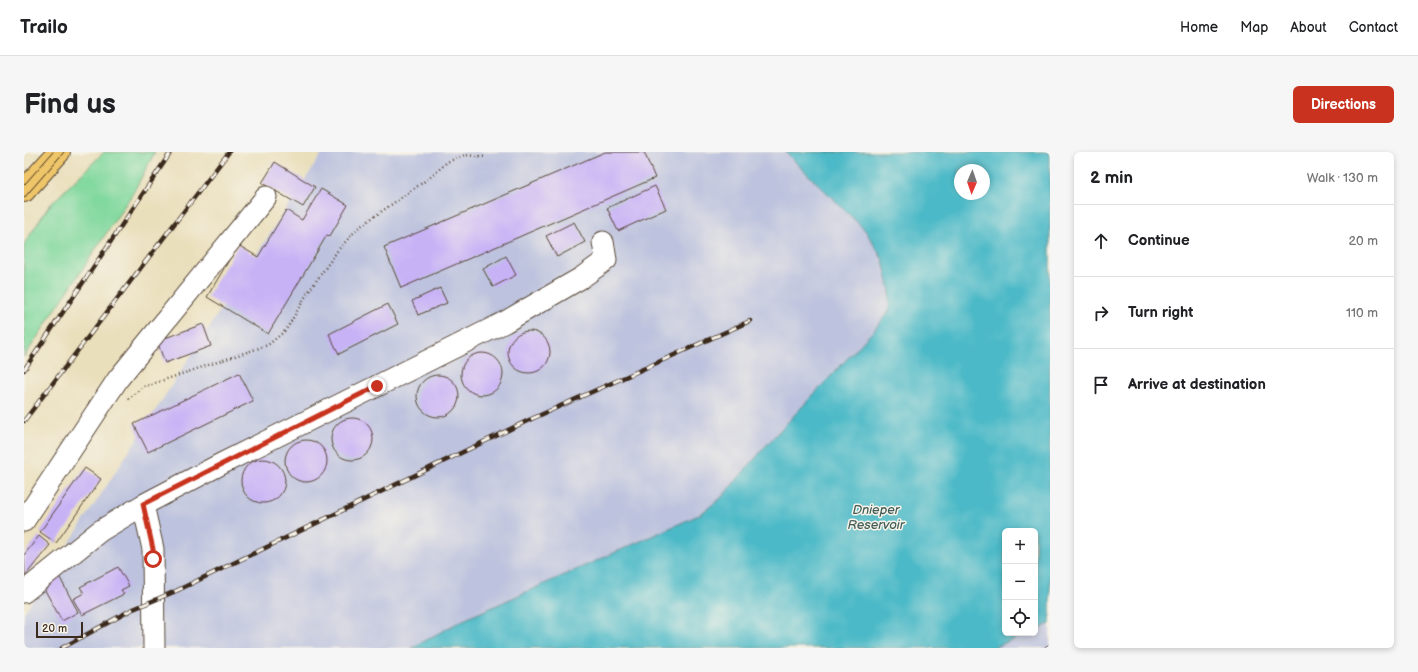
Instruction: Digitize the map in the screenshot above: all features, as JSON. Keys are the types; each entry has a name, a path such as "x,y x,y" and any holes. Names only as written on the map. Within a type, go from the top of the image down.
{"main road":[{"path":"24,191 59,152"}],"lane":[{"path":"24,521 118,379 266,197"},
{"path":"27,590 100,531 143,504 505,322 581,278 606,260 603,242"},
{"path":"143,504 153,549 154,648"}],"path":[{"path":"124,402 143,387 268,345 286,330 307,294 338,250 358,228 432,176 447,162 465,155 486,157"}],"shaded area":[{"path":"323,152 785,152 865,230 883,260 890,291 889,311 874,330 771,440 721,498 699,515 461,621 411,648 24,648 24,613"},
{"path":"1050,624 1050,648 993,648 1021,636 1038,636 1038,629"}],"green space":[{"path":"104,152 155,152 133,193 24,357 24,244 49,206"}],"water":[{"name":"Dnieper Reservoir","path":"785,152 1050,152 1050,624 1038,629 1038,528 1002,528 1002,636 1021,636 993,648 411,648 461,621 699,515 721,498 771,440 874,330 889,311 890,291 883,260 865,230"}],"building":[{"path":"605,152 644,152 655,178 401,288 384,247"},
{"path":"275,162 315,187 303,207 262,183"},
{"path":"655,186 666,209 618,231 607,208"},
{"path":"321,189 348,205 330,236 327,235 268,334 207,297 238,245 258,257 286,210 302,220"},
{"path":"574,222 585,242 557,257 546,236"},
{"path":"506,256 516,275 493,287 483,269"},
{"path":"440,288 447,303 418,315 412,301"},
{"path":"388,304 398,324 339,354 329,334"},
{"path":"203,324 211,346 165,363 157,341"},
{"path":"525,331 533,331 541,334 547,340 550,352 547,364 541,370 533,373 525,373 517,370 511,364 508,356 508,348 511,340 517,334"},
{"path":"478,353 486,353 494,356 500,362 503,374 500,386 494,392 486,395 478,395 470,392 464,386 461,378 461,370 464,362 470,356"},
{"path":"239,373 253,401 148,452 134,424"},
{"path":"434,375 442,375 450,378 456,384 459,396 456,408 450,414 442,417 434,417 426,414 420,408 417,400 417,392 420,384 426,378"},
{"path":"348,418 356,418 364,421 370,427 373,439 370,451 364,457 356,460 348,460 340,457 334,451 331,443 331,435 334,427 340,421"},
{"path":"302,440 310,440 318,443 324,449 327,461 324,473 318,479 310,482 302,482 294,479 288,473 285,465 285,457 288,449 294,443"},
{"path":"267,459 272,460 279,465 284,472 284,490 279,497 272,502 259,503 254,502 247,497 242,490 241,477 242,472 247,465 254,460"},
{"path":"85,468 101,479 56,543 40,532"},
{"path":"39,536 50,545 25,576 24,555"},
{"path":"118,567 129,586 121,590 124,594 82,615 73,599 84,593 80,587"},
{"path":"59,576 78,612 62,621 42,585"}],"tram line":[{"path":"24,185 53,152"},
{"path":"24,198 64,152"}],"railway":[{"path":"24,370 171,152"},
{"path":"24,421 229,152"},
{"path":"62,648 131,610 176,591 527,421 750,321"}],"route":[{"path":"153,559 153,549 143,504 377,386"}]}
